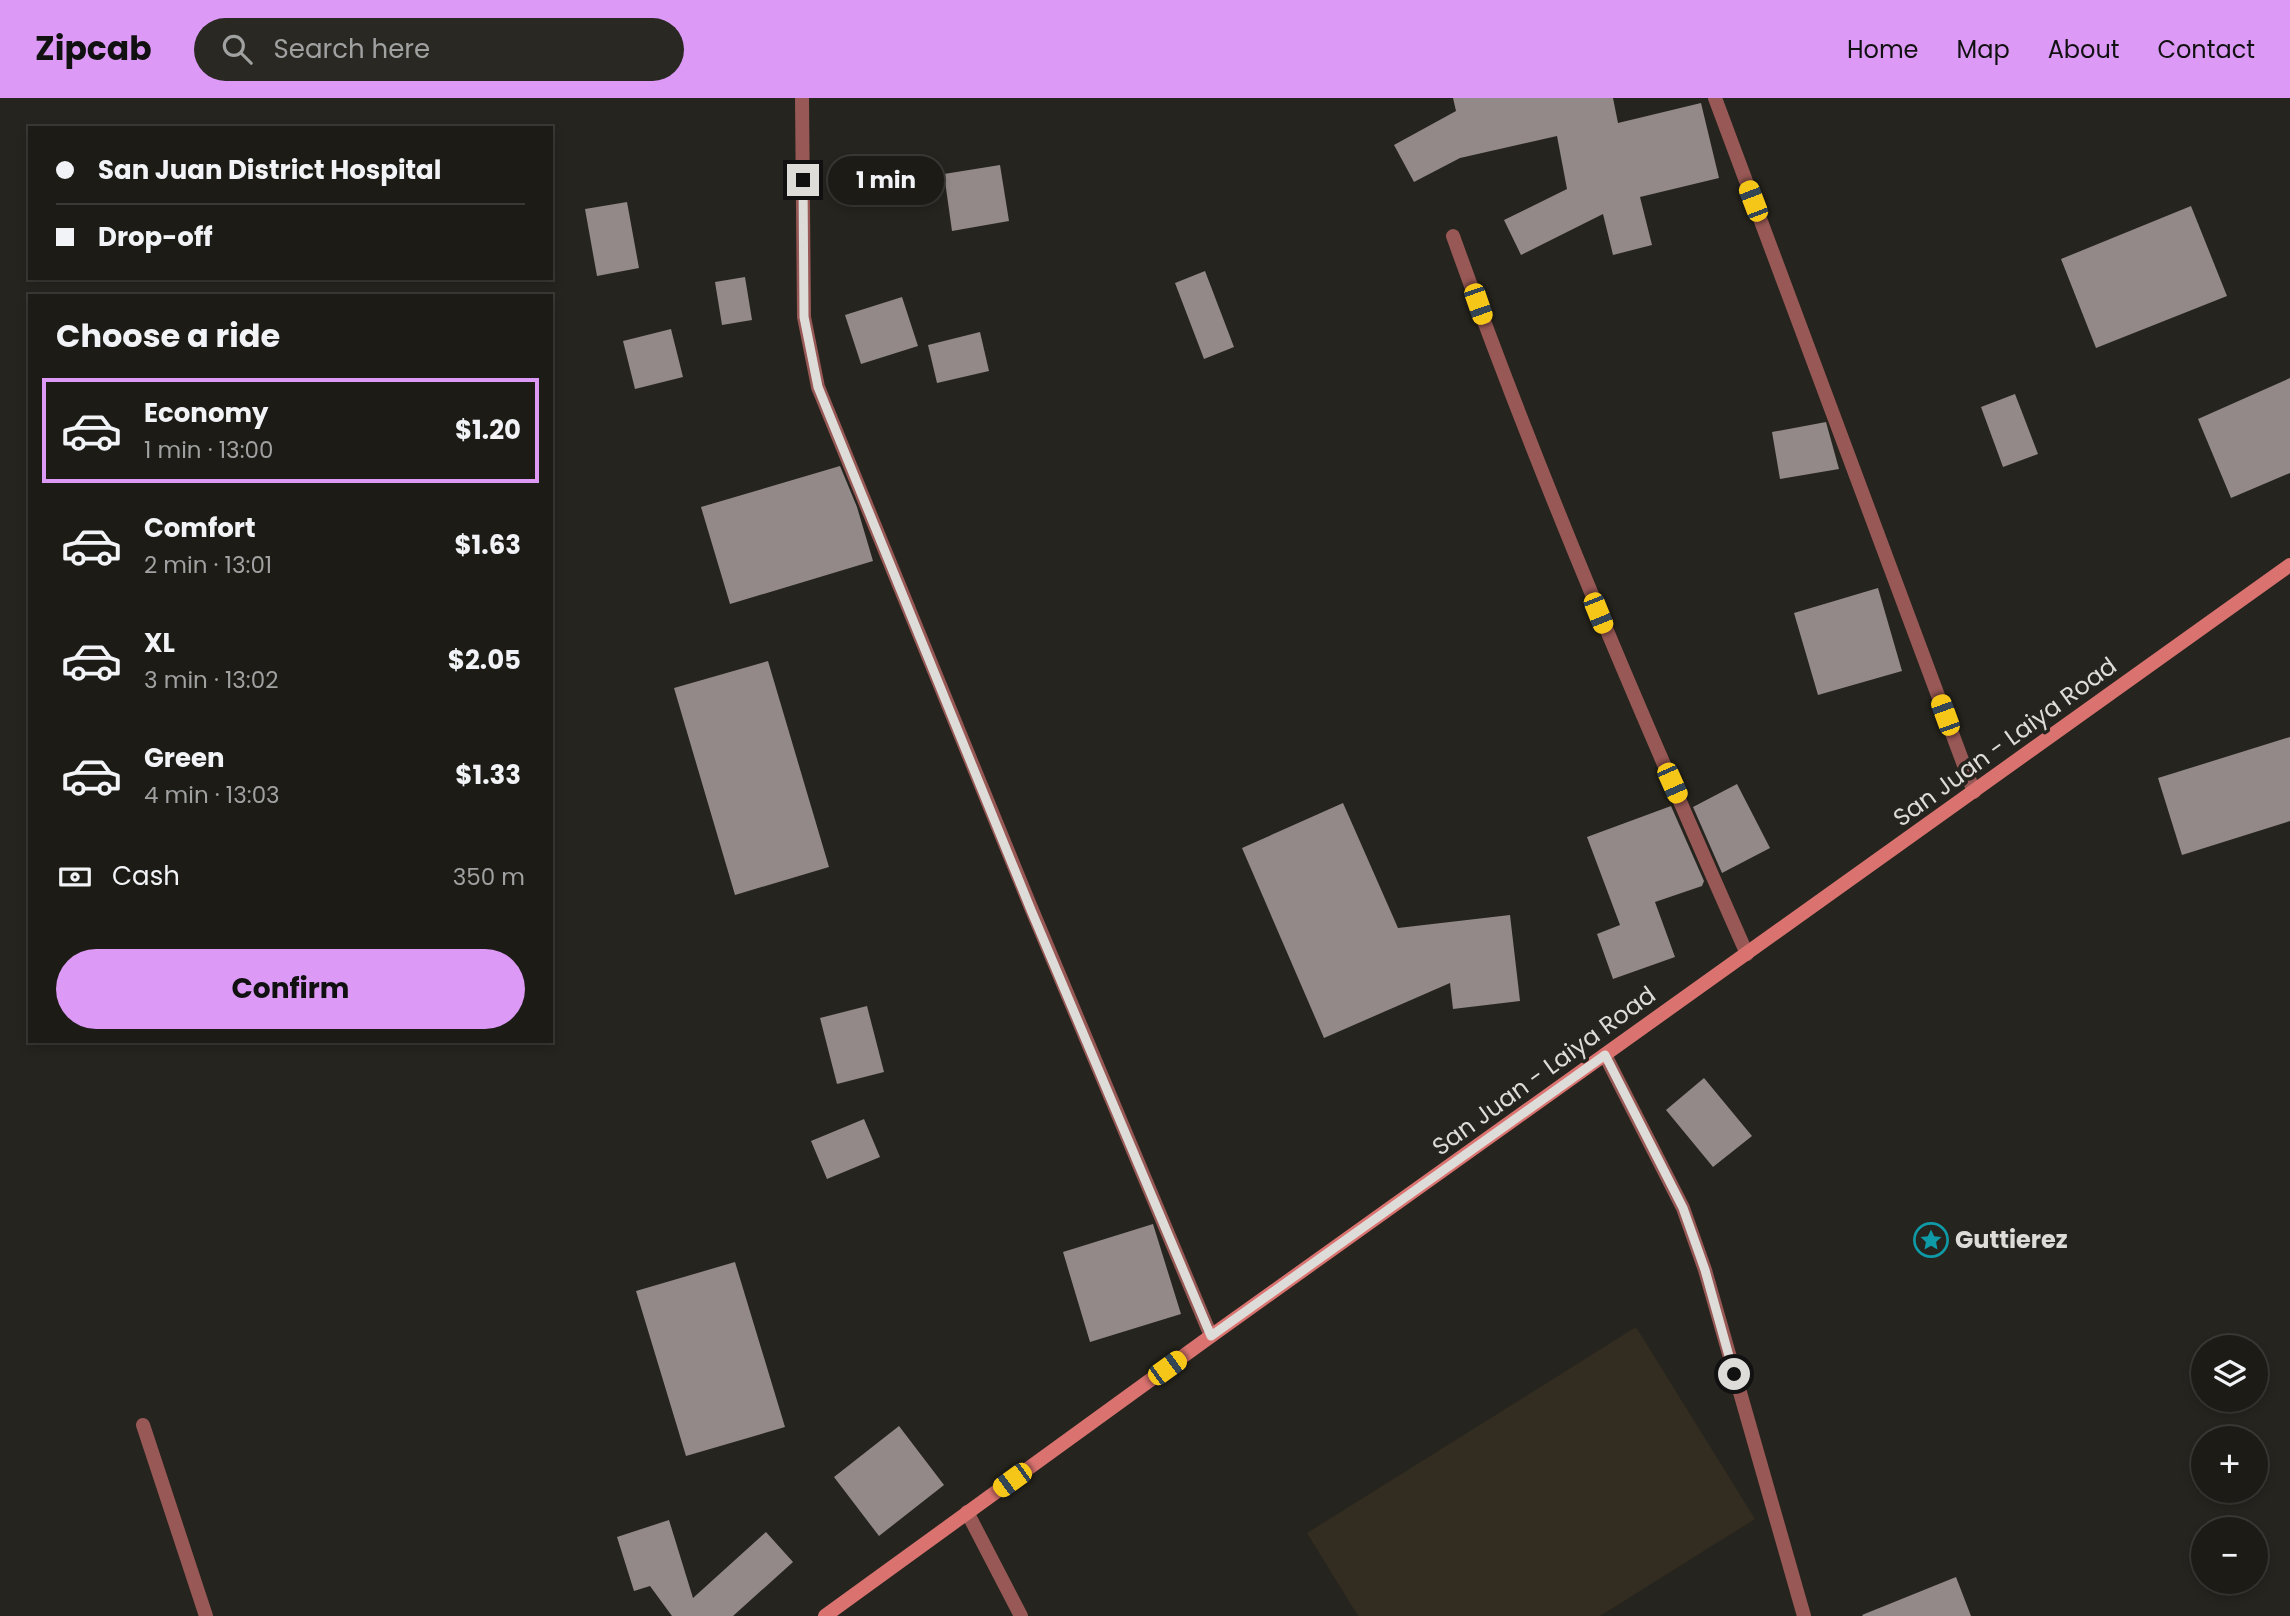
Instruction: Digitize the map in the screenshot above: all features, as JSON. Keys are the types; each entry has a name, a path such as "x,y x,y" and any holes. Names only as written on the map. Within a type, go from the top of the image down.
{"main road":[{"name":"San Juan - Laiya Road","path":"825,1616 1211,1336 2290,565"}],"street":[{"path":"802,98 804,317 818,387 1031,910 1211,1336"},
{"path":"1715,98 1974,793"},
{"path":"1453,236 1510,396 1618,662 1747,954"},
{"path":"1605,1055 1683,1208 1705,1270 1804,1616"},
{"path":"142,1425 206,1616"},
{"path":"967,1512 1021,1616"}],"shaded area":[{"path":"1636,1327 1755,1519 1600,1616 1358,1616 1307,1533"}],"building":[{"path":"1453,98 1613,98 1618,123 1701,103 1719,178 1640,197 1652,245 1613,255 1603,214 1521,255 1504,220 1567,189 1557,136 1460,158 1414,182 1394,145 1456,111"},
{"path":"1000,165 1009,221 952,231 944,174"},
{"path":"627,202 639,268 597,276 585,209"},
{"path":"2191,206 2227,296 2096,348 2061,259"},
{"path":"1205,271 1234,347 1204,359 1175,283"},
{"path":"745,277 752,320 722,325 715,282"},
{"path":"902,297 918,346 861,364 845,315"},
{"path":"671,329 683,377 635,389 623,341"},
{"path":"980,332 989,371 937,383 928,345"},
{"path":"2290,378 2290,473 2231,498 2198,419"},
{"path":"2015,394 2038,454 2003,467 1981,407"},
{"path":"1826,422 1839,469 1780,479 1772,432"},
{"path":"840,466 857,507 873,561 730,604 701,507"},
{"path":"1878,588 1902,671 1818,695 1794,613"},
{"path":"768,661 829,867 735,895 674,688"},
{"path":"2290,737 2290,821 2182,855 2158,778"},
{"path":"1737,784 1770,848 1722,873 1693,807"},
{"path":"1343,803 1398,928 1510,915 1520,1001 1453,1009 1450,983 1324,1038 1242,848"},
{"path":"1671,806 1704,881 1702,886 1655,902 1675,957 1613,979 1597,934 1620,925 1587,837"},
{"path":"867,1006 884,1072 837,1084 820,1018"},
{"path":"1704,1078 1752,1136 1713,1167 1666,1110"},
{"path":"864,1119 880,1157 827,1179 811,1141"},
{"path":"1153,1224 1181,1314 1090,1342 1063,1252"},
{"path":"735,1262 785,1427 686,1456 636,1291"},
{"path":"899,1426 944,1485 879,1536 834,1477"},
{"path":"669,1520 693,1598 766,1532 793,1562 733,1616 672,1616 650,1586 634,1591 617,1537"},
{"path":"1956,1577 1971,1616 1862,1615"}],"place":[{"name":"Guttierez","path":"1931,1240"}],"route":[{"path":"803,180 804,317 818,387 1031,910 1211,1336 1605,1055 1683,1208 1705,1270 1734,1374"}]}
